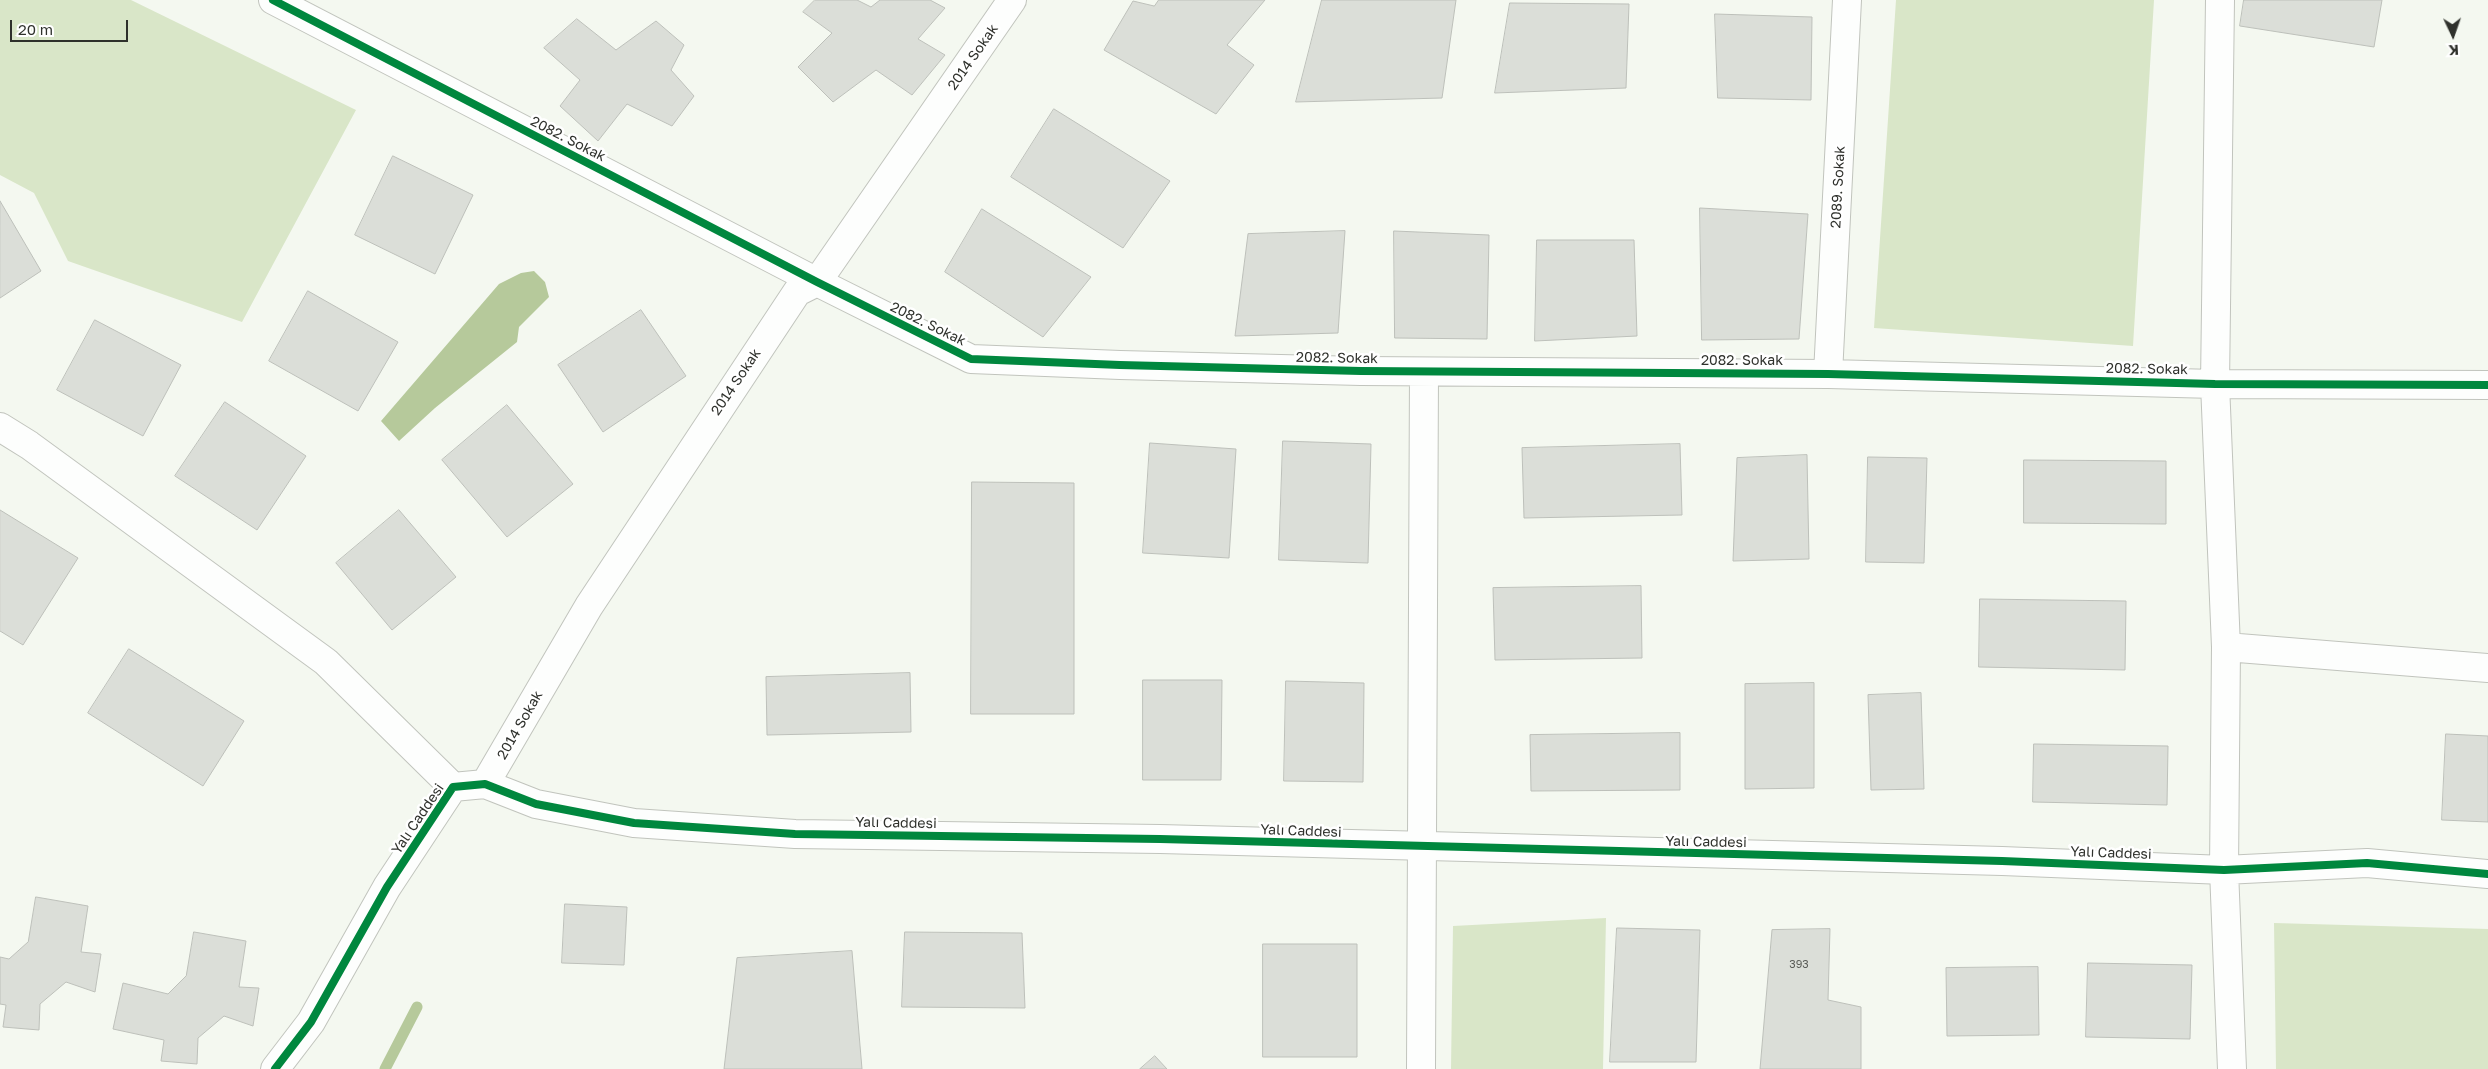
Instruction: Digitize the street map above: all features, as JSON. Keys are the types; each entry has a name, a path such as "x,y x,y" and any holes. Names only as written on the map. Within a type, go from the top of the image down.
{"street":[{"name":"2082. Sokak","path":"273,0 817,282 971,359 1120,365 1424,372 1828,374 2216,384 2488,385"},
{"name":"2014 Sokak","path":"485,784 589,606 686,457 797,292 817,282 1012,0"},
{"name":"2089. Sokak","path":"1828,374 1847,0"},
{"path":"2220,0 2216,384 2226,647 2224,870 2232,1069"},
{"path":"1421,1069 1424,372"},
{"path":"0,427 30,445 326,662 453,787"},
{"path":"2226,647 2488,668"},
{"name":"Yalı Caddesi","path":"275,1069 311,1022 387,887 453,787 485,784 536,804 634,824 795,834 1160,839 1422,848 2002,861 2224,870 2367,863 2488,874"}],"shaded area":[{"path":"0,0 131,0 356,110 242,322 68,261 34,193 0,175"},
{"path":"1896,0 2154,0 2133,346 1874,328"},
{"path":"534,271 545,282 549,297 519,327 517,342 435,408 399,441 381,421 499,284 521,273"},
{"path":"1606,918 1603,1069 1451,1069 1453,926"},
{"path":"2274,923 2488,929 2488,1069 2276,1069"}],"building":[{"path":"815,0 857,0 871,7 880,0 930,0 945,8 918,39 945,55 912,95 876,70 833,102 798,67 832,33 803,12"},
{"path":"1159,0 1265,0 1227,45 1254,65 1216,114 1104,50 1133,1 1154,6"},
{"path":"1322,0 1456,0 1442,98 1296,102"},
{"path":"2244,0 2382,0 2374,47 2240,26"},
{"path":"1510,3 1629,4 1626,88 1495,93"},
{"path":"1715,14 1812,17 1811,100 1718,98"},
{"path":"577,19 616,50 656,21 684,45 671,70 694,96 672,126 627,104 598,141 560,106 580,80 544,48"},
{"path":"1054,109 1170,181 1123,248 1011,177"},
{"path":"393,156 473,195 435,274 355,235"},
{"path":"0,201 41,271 0,298"},
{"path":"1700,208 1808,214 1799,339 1702,340"},
{"path":"982,209 1091,277 1043,337 945,272"},
{"path":"1345,231 1338,333 1235,336 1248,234"},
{"path":"1394,231 1489,235 1487,339 1395,338"},
{"path":"1537,240 1634,240 1637,336 1535,341"},
{"path":"308,291 398,342 358,411 269,361"},
{"path":"641,310 686,376 603,432 558,365"},
{"path":"95,320 181,365 143,436 57,390"},
{"path":"225,402 306,456 257,530 175,476"},
{"path":"507,405 573,484 507,537 442,460"},
{"path":"1283,441 1371,444 1368,563 1279,560"},
{"path":"1150,443 1236,449 1229,558 1143,553"},
{"path":"1680,444 1682,515 1524,518 1522,448"},
{"path":"1807,455 1809,559 1733,561 1737,458"},
{"path":"1868,457 1927,458 1924,563 1866,562"},
{"path":"2024,460 2166,461 2166,524 2024,523"},
{"path":"972,482 1074,483 1074,714 971,714"},
{"path":"0,510 78,558 23,645 0,631"},
{"path":"399,510 456,577 392,630 336,563"},
{"path":"1641,586 1642,658 1495,660 1493,588"},
{"path":"1980,599 2126,601 2125,670 1979,667"},
{"path":"129,649 244,721 203,786 88,713"},
{"path":"910,673 911,732 767,735 766,677"},
{"path":"1143,680 1222,680 1221,780 1143,780"},
{"path":"1286,681 1364,683 1363,782 1284,781"},
{"path":"1814,683 1814,788 1745,789 1745,684"},
{"path":"1921,693 1924,789 1871,790 1868,695"},
{"path":"1680,733 1680,790 1531,791 1530,735"},
{"path":"2446,734 2488,736 2488,822 2442,820"},
{"path":"2034,744 2168,746 2167,805 2033,802"},
{"path":"36,897 88,906 81,952 101,954 95,992 66,982 40,1004 39,1030 3,1027 6,1005 0,1004 0,957 9,959 28,942"},
{"path":"565,904 627,907 624,965 562,963"},
{"path":"1617,928 1700,930 1696,1062 1610,1062"},
{"path":"1830,929 1828,1000 1861,1007 1861,1069 1760,1069 1772,930"},
{"path":"194,932 246,941 239,987 259,988 253,1026 224,1016 198,1038 197,1064 161,1061 164,1040 113,1029 123,983 168,994 186,976"},
{"path":"905,932 1022,933 1025,1008 902,1007"},
{"path":"1263,944 1357,944 1357,1057 1263,1057"},
{"path":"852,951 862,1069 724,1069 737,958"},
{"path":"2088,963 2192,965 2190,1039 2086,1037"},
{"path":"2038,967 2039,1035 1947,1036 1946,968"},
{"path":"1155,1056 1167,1069 1140,1069"}],"waterway":[{"path":"385,1069 417,1007"}],"cycle path":[{"path":"273,0 817,282 971,359 1361,371 1828,374 2215,384 2488,385"},
{"path":"275,1069 311,1022 387,887 453,787 485,784 536,804 634,823 795,834 1160,839 2002,861 2224,870 2367,863 2488,874"}]}
